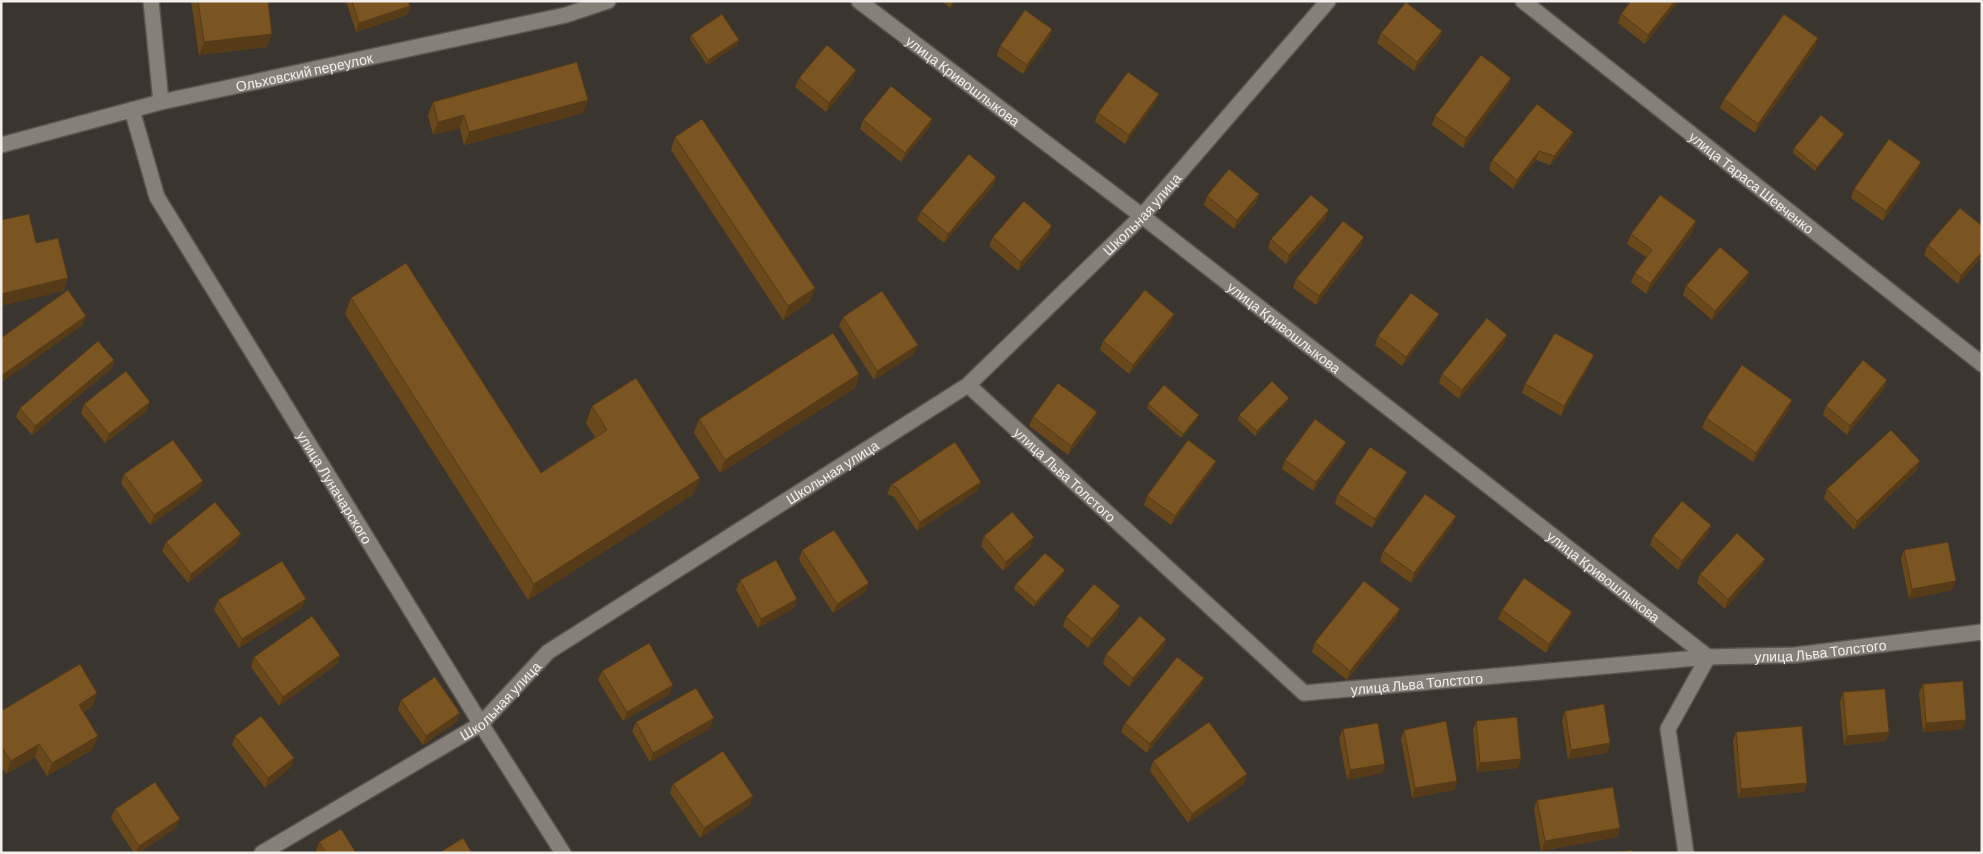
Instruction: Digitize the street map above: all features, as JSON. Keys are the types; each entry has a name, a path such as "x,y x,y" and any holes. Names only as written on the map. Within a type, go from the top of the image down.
{"street":[{"path":"151,1 161,102"},
{"name":"Ольховский переулок","path":"1,145 161,102 566,16 608,1"},
{"name":"улица Кривошлыкова","path":"859,1 1142,216 1708,657"},
{"name":"Школьная улица","path":"262,853 481,724 548,652 968,384 1142,216 1328,1"},
{"name":"улица Тараса Шевченко","path":"1523,1 1982,364"},
{"name":"улица Луначарского","path":"132,110 157,196 481,724 563,853"},
{"name":"улица Льва Толстого","path":"968,384 1304,693 1708,657 1795,655 1982,632"},
{"path":"1686,853 1668,729 1708,657"}],"building":[{"path":"198,1 268,1 272,34 204,42"},
{"path":"352,1 408,1 410,6 359,23"},
{"path":"1631,1 1675,1 1648,35 1621,14"},
{"path":"1406,2 1442,31 1417,62 1381,33"},
{"path":"1025,10 1052,29 1027,65 1000,46"},
{"path":"722,14 739,40 708,60 691,35"},
{"path":"1784,14 1818,38 1758,124 1724,99"},
{"path":"827,45 856,70 829,103 799,78"},
{"path":"1481,55 1511,78 1466,138 1435,116"},
{"path":"577,62 588,100 469,132 464,115 438,122 433,102"},
{"path":"1128,72 1159,94 1129,135 1098,113"},
{"path":"891,86 932,119 905,153 863,120"},
{"path":"1537,104 1573,132 1554,156 1539,151 1517,180 1492,160"},
{"path":"1821,115 1844,134 1817,167 1794,148"},
{"path":"702,119 815,288 788,306 675,137"},
{"path":"1889,139 1921,162 1886,211 1854,189"},
{"path":"969,154 996,177 948,234 921,211"},
{"path":"1229,169 1259,194 1237,220 1207,196"},
{"path":"1311,195 1329,210 1289,255 1271,239"},
{"path":"1660,195 1696,221 1650,284 1635,273 1652,250 1631,234"},
{"path":"1024,201 1052,226 1021,262 993,237"},
{"path":"1960,208 1982,226 1982,252 1961,275 1928,245"},
{"path":"29,214 36,243 58,238 68,278 1,294 1,220"},
{"path":"1343,221 1364,237 1319,296 1296,279"},
{"path":"1720,247 1749,272 1715,311 1686,286"},
{"path":"406,263 541,473 607,430 592,406 636,378 700,478 534,584 351,298"},
{"path":"68,290 86,316 1,376 1,338"},
{"path":"1145,290 1174,314 1133,365 1103,341"},
{"path":"882,291 918,345 877,371 843,317"},
{"path":"1411,293 1439,314 1406,357 1378,336"},
{"path":"1487,318 1507,335 1462,390 1442,374"},
{"path":"833,333 859,374 725,460 699,419"},
{"path":"1555,333 1594,355 1564,406 1525,384"},
{"path":"98,341 114,360 35,426 20,408"},
{"path":"1863,360 1887,380 1850,426 1826,406"},
{"path":"1742,365 1792,400 1756,453 1706,418"},
{"path":"126,371 150,402 109,434 84,404"},
{"path":"1272,381 1289,398 1257,431 1239,415"},
{"path":"1058,383 1097,412 1071,446 1033,417"},
{"path":"1164,385 1199,415 1183,434 1148,404"},
{"path":"1315,419 1346,442 1316,482 1285,460"},
{"path":"1891,430 1920,461 1857,521 1827,489"},
{"path":"173,440 203,481 154,515 124,474"},
{"path":"1188,440 1216,461 1175,516 1147,496"},
{"path":"955,442 981,482 920,522 897,488 891,485"},
{"path":"1370,447 1407,472 1375,519 1338,494"},
{"path":"1425,494 1456,516 1414,573 1383,551"},
{"path":"1682,501 1711,525 1682,561 1653,536"},
{"path":"215,502 241,534 191,574 166,542"},
{"path":"1012,512 1034,537 1006,562 984,536"},
{"path":"834,530 869,583 837,604 802,550"},
{"path":"1737,533 1765,559 1728,599 1700,574"},
{"path":"1948,542 1956,581 1912,589 1904,550"},
{"path":"1045,553 1065,570 1036,602 1016,584"},
{"path":"776,560 797,599 761,619 740,580"},
{"path":"282,561 306,599 242,639 218,600"},
{"path":"1524,578 1572,612 1549,644 1502,610"},
{"path":"1364,581 1400,609 1350,671 1315,642"},
{"path":"1094,584 1120,606 1092,639 1066,617"},
{"path":"312,616 340,655 283,697 254,657"},
{"path":"1140,616 1166,639 1133,678 1106,654"},
{"path":"649,643 673,685 627,712 602,671"},
{"path":"1177,657 1204,678 1150,744 1125,723"},
{"path":"80,664 97,693 79,705 98,736 52,763 39,744 11,761 1,746 1,711"},
{"path":"435,677 460,713 426,736 401,700"},
{"path":"1963,681 1966,720 1926,723 1923,684"},
{"path":"696,688 714,718 653,753 636,722"},
{"path":"1885,689 1889,732 1847,736 1843,692"},
{"path":"1604,704 1610,743 1571,750 1565,711"},
{"path":"261,716 294,758 268,778 235,736"},
{"path":"1517,717 1521,759 1480,763 1476,721"},
{"path":"1446,721 1457,781 1415,788 1404,730"},
{"path":"1209,722 1247,774 1192,814 1153,761"},
{"path":"1378,723 1385,764 1350,770 1343,729"},
{"path":"1802,726 1807,783 1741,789 1736,732"},
{"path":"723,751 753,796 704,828 673,784"},
{"path":"155,782 180,819 139,846 115,809"},
{"path":"1613,787 1620,828 1545,841 1537,800"},
{"path":"341,829 356,853 326,853 319,842"},
{"path":"463,838 472,853 439,853"},
{"path":"1632,850 1632,853 1612,853"}]}
